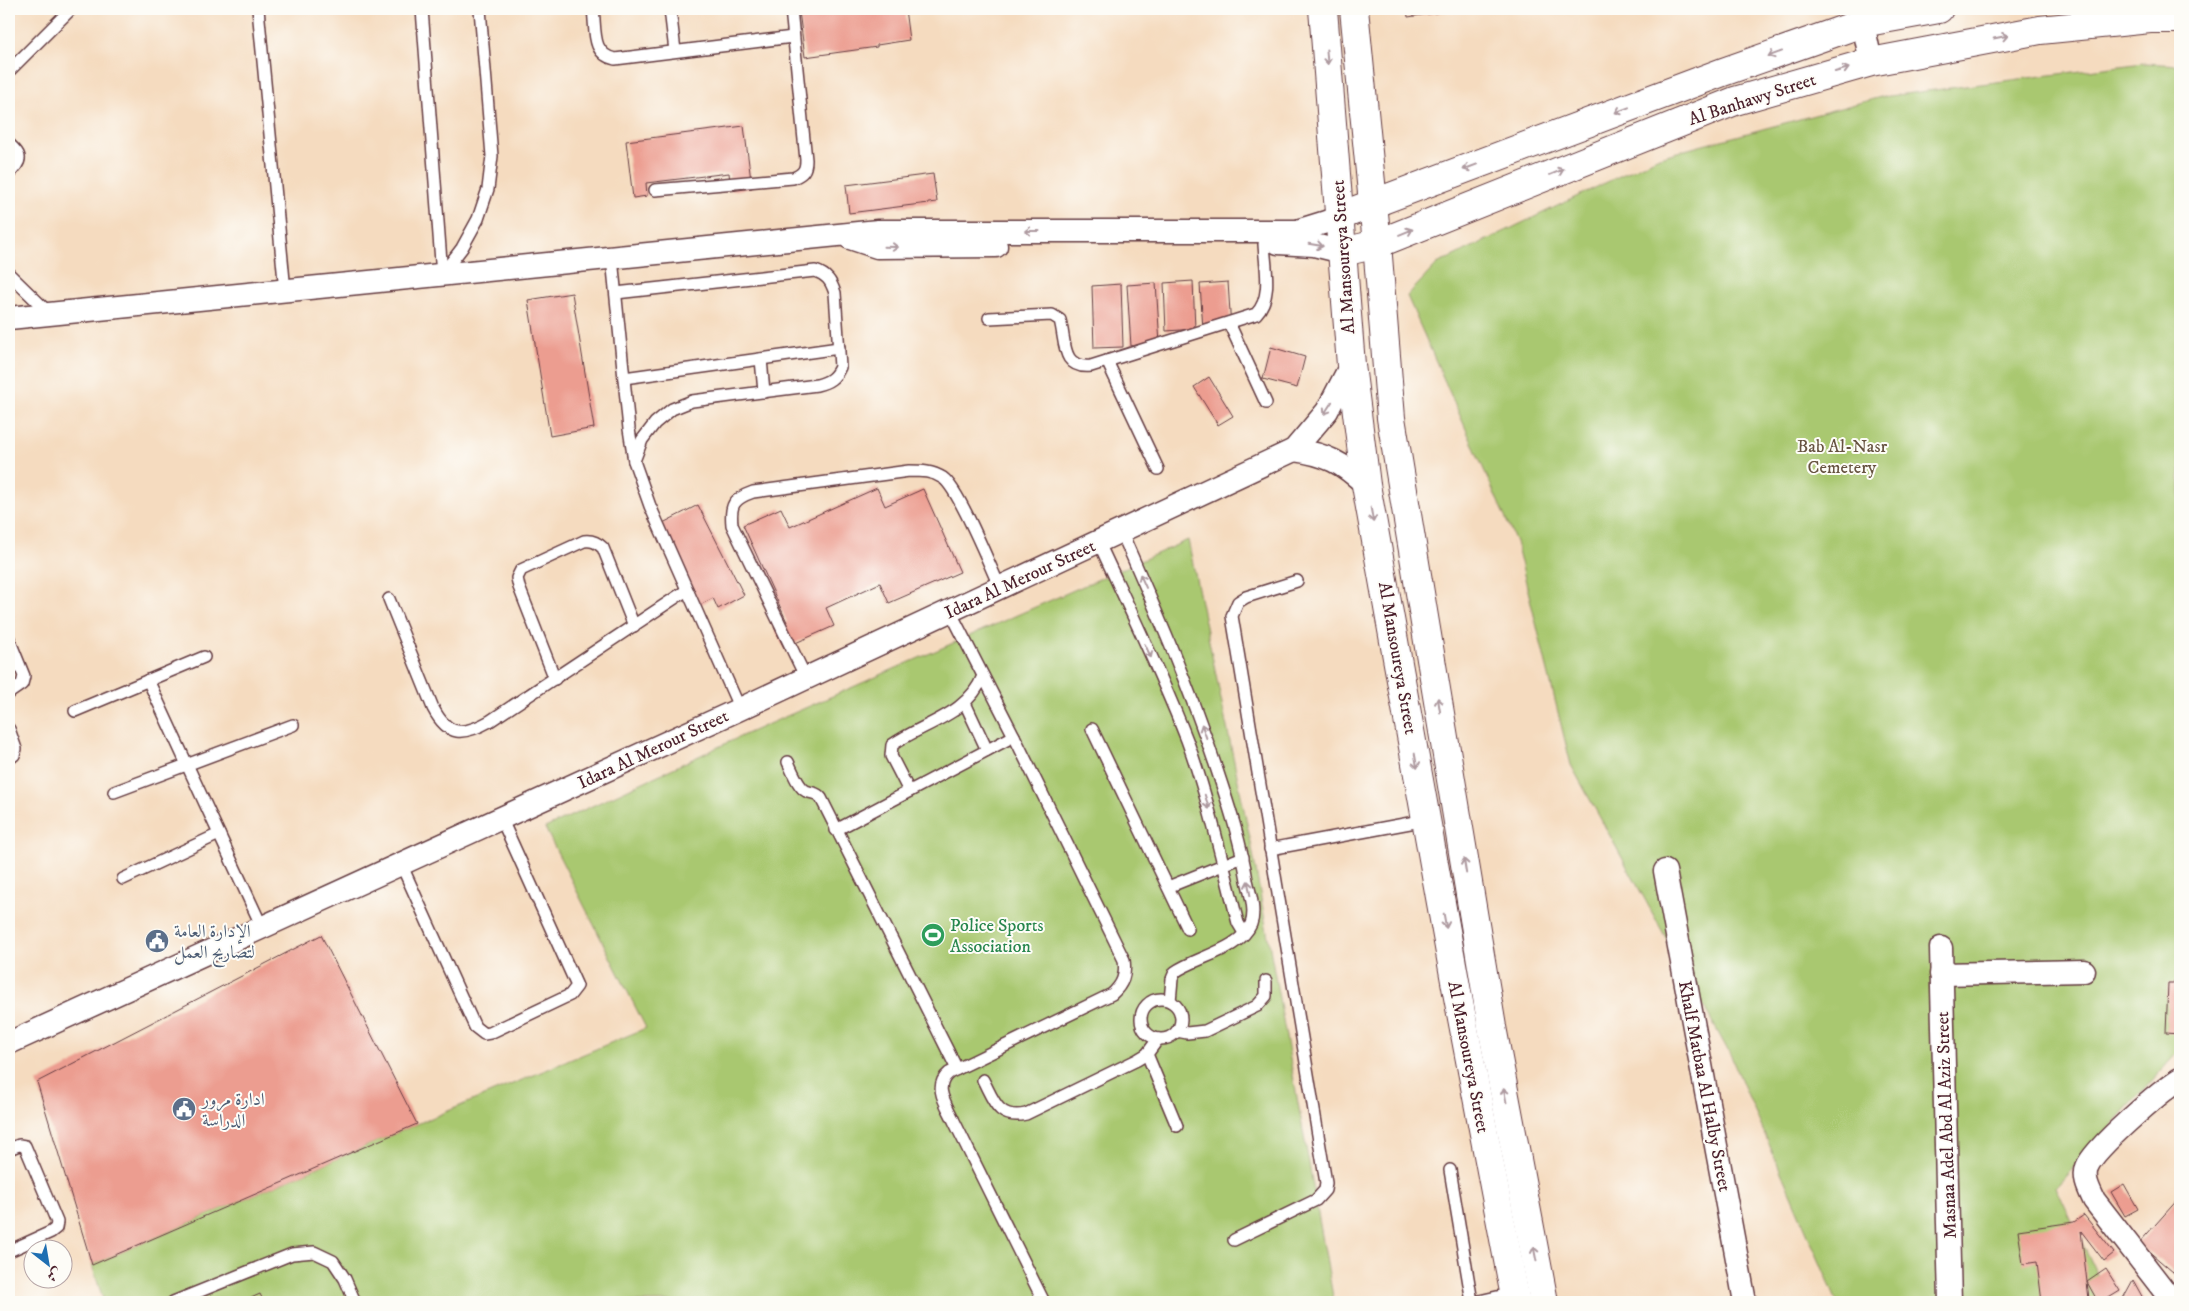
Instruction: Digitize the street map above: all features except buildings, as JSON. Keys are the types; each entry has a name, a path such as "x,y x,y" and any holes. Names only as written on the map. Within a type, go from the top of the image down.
{"main road":[{"name":"Al Mansoureya Street","path":"1323,9 1351,365 1366,485 1457,992 1515,1298"},
{"name":"Al Mansoureya Street","path":"1354,9 1377,244 1391,418 1492,1027 1543,1296"},
{"name":"Al Banhawy Street","path":"1340,216 1724,72 1861,16 1940,9"},
{"name":"Al Banhawy Street","path":"1343,252 1377,244 1734,100 1871,62 2040,30 2150,19 2180,19"},
{"path":"1358,423 1391,418"},
{"path":"1427,819 1457,815"},
{"path":"1515,1298 1543,1296"}],"street":[{"path":"1861,16 1871,62"},
{"path":"12,314 50,314 817,236 844,236 896,231 1297,231 1340,216"},
{"path":"844,236 860,243 877,247 896,248 1298,243 1343,252"},
{"name":"Idara Al Merour Street","path":"9,1043 740,709 1294,450 1327,411 1351,365"},
{"path":"1294,450 1314,453 1334,460 1351,471 1366,485"},
{"name":"Khalf Matbaa Al Halby Street","path":"1665,870 1745,1302"},
{"name":"Masnaa Adel Abd Al Aziz Street","path":"1941,948 1950,1302"},
{"path":"1942,974 2084,971"},
{"path":"2173,1302 2094,1200 2086,1184 2087,1167 2096,1152 2165,1088 2180,1079"}],"lane":[{"path":"9,72 71,9"},
{"path":"258,9 285,291"},
{"path":"422,9 442,275"},
{"path":"442,275 462,248 478,220 488,189 492,156 480,9"},
{"path":"593,9 598,49 605,57 615,59 793,37"},
{"path":"670,9 675,52"},
{"path":"655,190 793,178 801,175 806,168 806,160 791,9"},
{"path":"9,144 19,154 20,159 19,164 9,174"},
{"path":"989,318 1052,315 1060,320 1066,352 1071,362 1080,367 1107,361 1256,314 1263,307 1266,297 1264,244"},
{"path":"612,258 634,461 650,506 740,709"},
{"path":"616,293 815,271 824,274 832,283 835,293 840,367 836,376 827,382 692,401 672,409 655,423 642,440 634,461"},
{"path":"9,274 50,314"},
{"path":"1229,323 1266,404"},
{"path":"624,378 839,348"},
{"path":"761,359 764,392"},
{"path":"1107,361 1158,469"},
{"path":"806,678 732,525 730,510 739,498 753,492 910,471 928,471 944,478 955,492 1000,588"},
{"path":"1121,531 1182,672 1225,794 1243,858 1253,910 1250,927 1232,944 1175,972 1172,979 1170,1001"},
{"path":"555,679 519,587 517,578 521,570 584,541 591,540 598,543 603,548 634,626"},
{"path":"1099,542 1162,680 1186,740 1208,802 1238,923 1244,933"},
{"path":"1234,1240 1316,1200 1325,1190 1326,1183 1232,616 1238,602 1246,597 1297,581"},
{"path":"389,599 441,724 457,732 475,730 555,679 687,590"},
{"path":"950,611 1014,736 1124,960 1126,969 1124,979 1112,994 958,1069 943,1078 940,1084 941,1093 1044,1302"},
{"path":"9,639 24,676 22,684 9,693"},
{"path":"75,710 204,657"},
{"path":"909,792 891,756 892,745 965,703 976,690 983,676"},
{"path":"148,680 262,927"},
{"path":"965,703 988,750"},
{"path":"114,792 293,725"},
{"path":"9,729 16,749 14,755 9,759"},
{"path":"1092,729 1188,929"},
{"path":"836,830 1014,736"},
{"path":"788,762 802,788 815,793 821,798 958,1069"},
{"path":"402,864 475,1027 484,1034 490,1033 570,995 577,986 501,818"},
{"path":"1270,849 1427,819"},
{"path":"123,879 219,834"},
{"path":"1168,887 1243,858"},
{"path":"1177,1031 1205,1031 1257,1006 1266,996 1266,981"},
{"path":"1161,999 1170,1001 1177,1007 1180,1014 1181,1023 1177,1031 1169,1038 1158,1039 1150,1036 1144,1030 1141,1022 1142,1013 1146,1006 1153,1001 1161,999"},
{"path":"983,1080 999,1109 1016,1116 1026,1114 1147,1054 1158,1039"},
{"path":"1147,1054 1177,1126"},
{"path":"9,1149 19,1145 25,1146 57,1222 56,1228 51,1232 9,1251"},
{"path":"1450,1170 1473,1302 1515,1298"},
{"path":"173,1302 292,1254 314,1252 333,1261 346,1279 355,1302"}],"green space":[{"name":"Bab Al-Nasr Cemetery","path":"2143,63 2180,65 2180,1052 2177,1053 2056,1187 2108,1298 2102,1302 1837,1302 1731,1056 1571,765 1516,542 1407,296 1437,264 1659,157 1881,97"},
{"name":"Police Sports Association","path":"1188,540 1251,843 1334,1302 104,1302 92,1265 417,1124 646,1028 545,828 746,734"}],"place":[{"name":"Police Sports Association","path":"933,935"},
{"name":"الإدارة العامة لتصاريح العمل","path":"157,941"},
{"name":"ادارة مرور الدراسة","path":"184,1109"}]}
